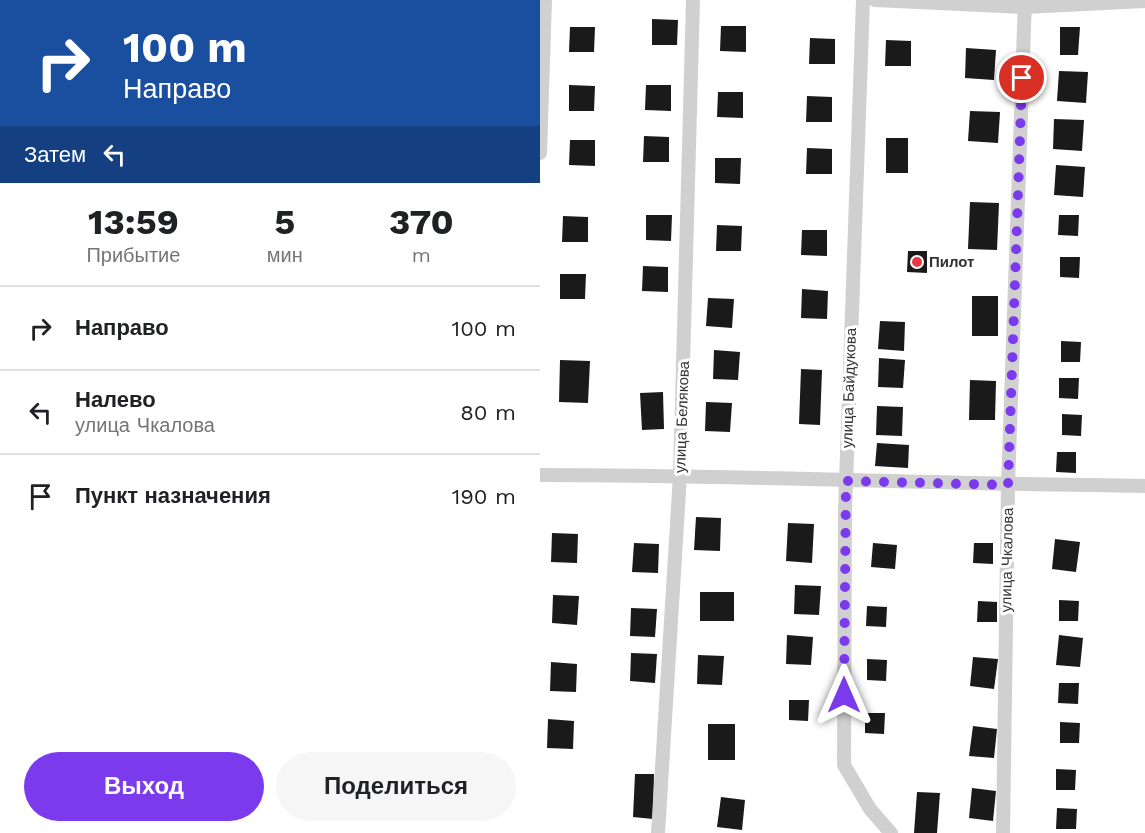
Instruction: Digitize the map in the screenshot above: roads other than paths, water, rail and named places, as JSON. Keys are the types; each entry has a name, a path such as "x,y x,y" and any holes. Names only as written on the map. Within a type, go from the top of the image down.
{"street":[{"path":"540,153 544,0"},
{"name":"улица Белякова","path":"658,833 680,475 693,0"},
{"name":"улица Байдукова","path":"863,0 846,481 844,765 870,809 891,833"},
{"path":"875,0 1025,3 1145,1"},
{"name":"улица Чкалова","path":"1003,833 1008,485 1025,3"},
{"path":"540,475 680,475 1008,485 1145,486"}],"place":[{"name":"Пилот","path":"917,262"}]}
